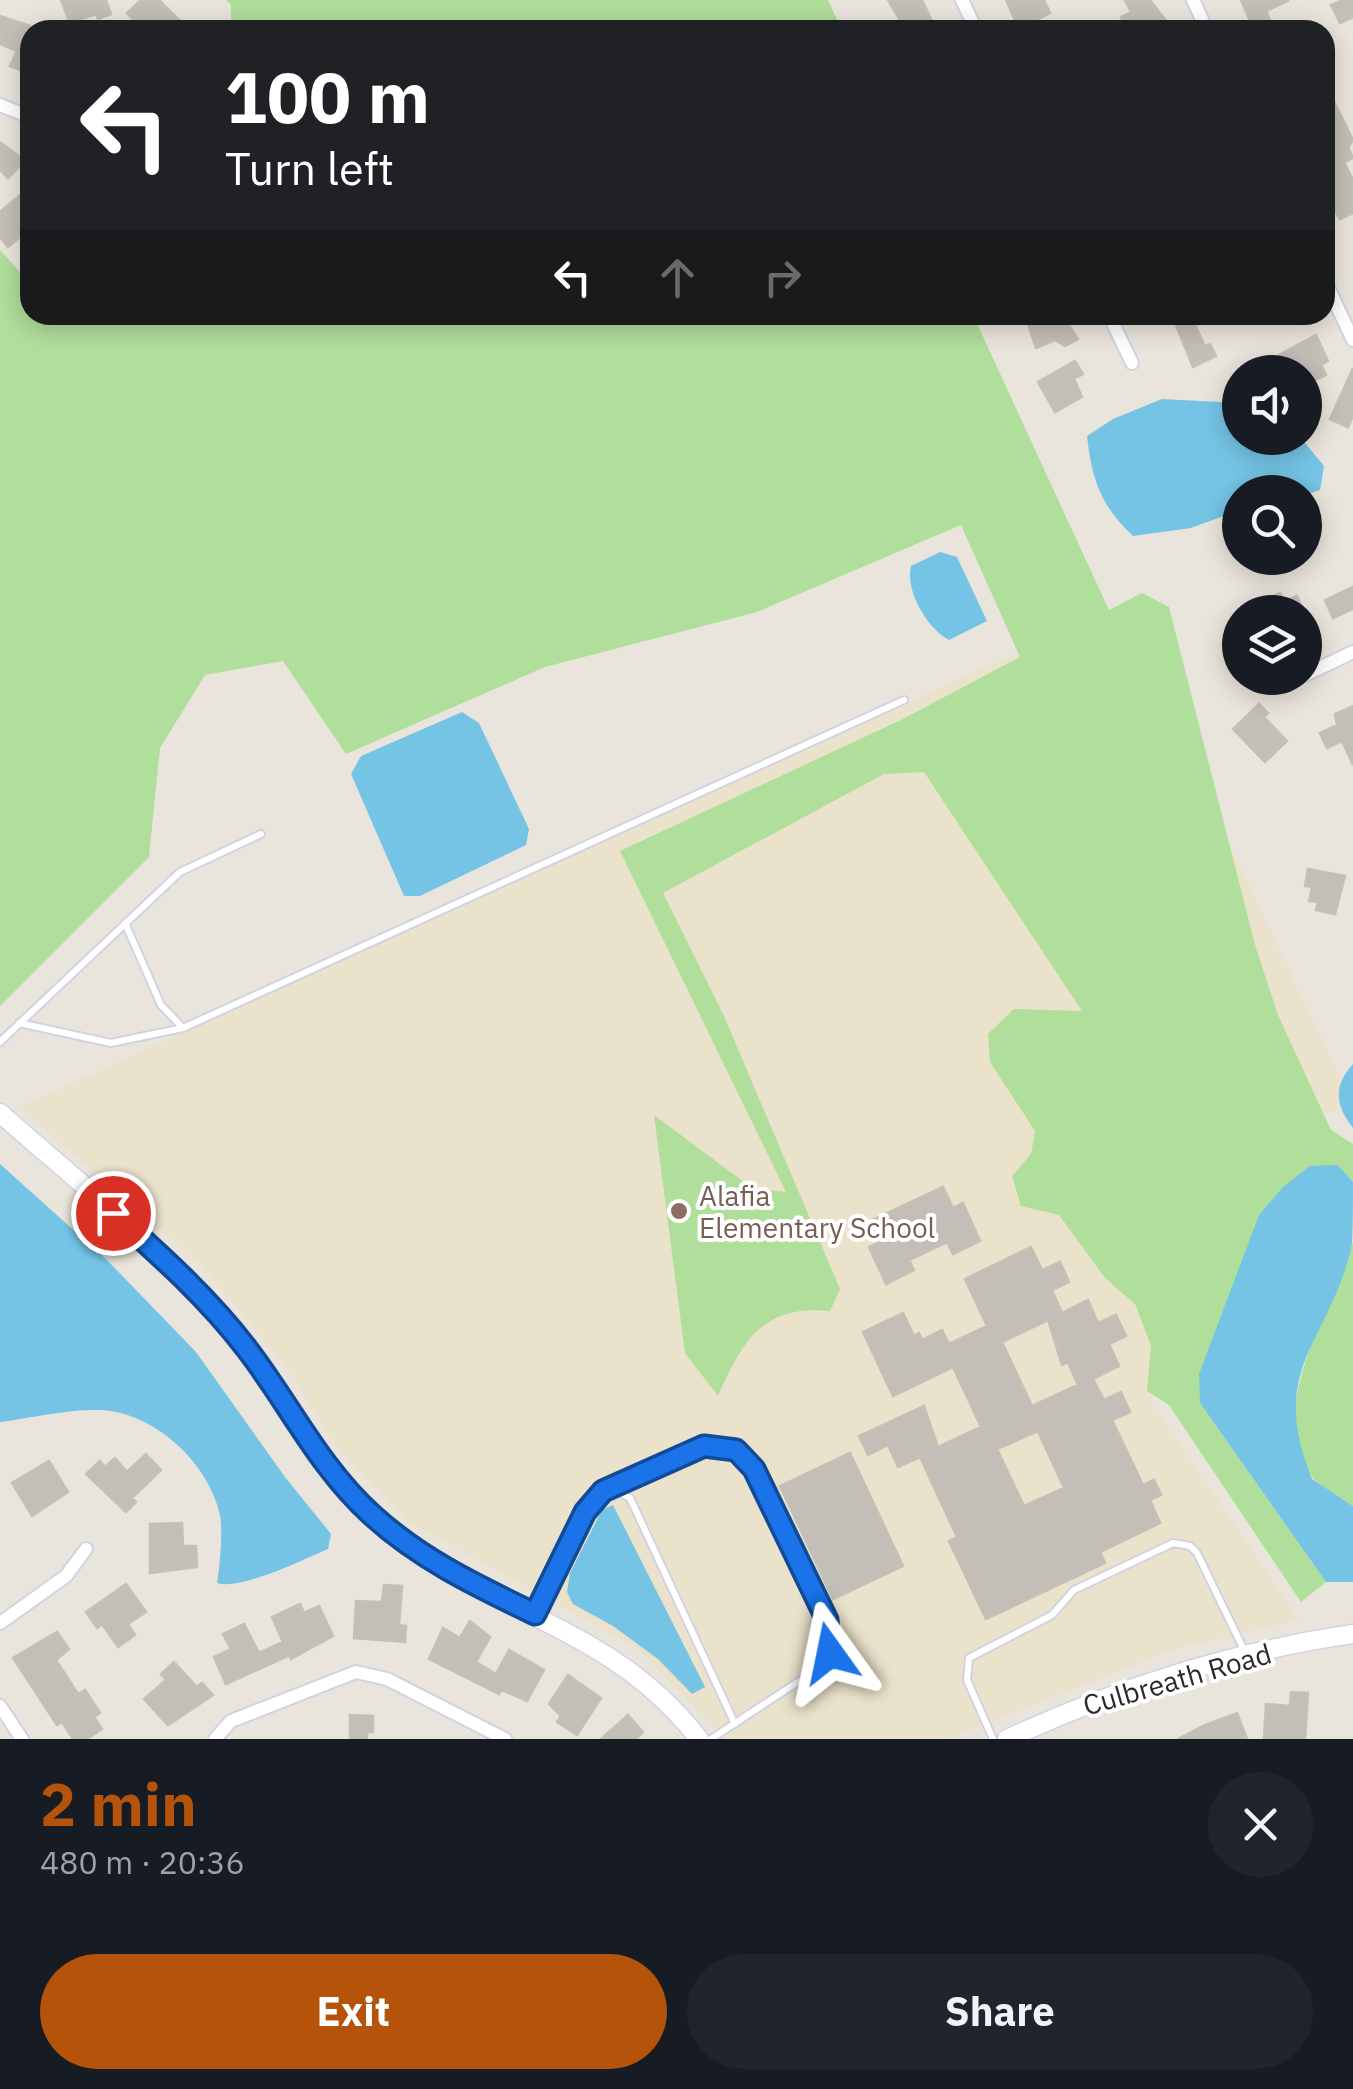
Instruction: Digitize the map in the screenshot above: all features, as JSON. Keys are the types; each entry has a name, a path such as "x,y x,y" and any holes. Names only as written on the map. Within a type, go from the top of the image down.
{"street":[{"path":"1335,303 1353,340"},
{"path":"1114,325 1132,363"},
{"path":"1322,667 1353,652"},
{"path":"0,1112 207,1302 262,1369 312,1448 370,1514 431,1561 535,1614 637,1673 699,1739"},
{"path":"0,1622 66,1576 86,1549"},
{"name":"Culbreath Road","path":"1007,1739 1076,1707 1247,1658 1353,1634"},
{"path":"215,1739 231,1721 356,1672 387,1679 504,1739"},
{"path":"0,1706 22,1739"}],"lane":[{"path":"19,1023 110,1044 183,1028 904,700"},
{"path":"0,1042 180,872 261,834"},
{"path":"125,923 160,1005 183,1028"},
{"path":"535,1614 585,1512 610,1486 704,1446 736,1450 754,1469 827,1620 831,1644 819,1668 711,1739"},
{"path":"610,1486 630,1498 735,1724"},
{"path":"992,1739 967,1680 969,1658 1052,1615 1074,1590 1172,1543 1190,1546 1197,1553 1247,1658"}],"shaded area":[{"name":"Alafia Elementary School","path":"1117,607 1352,1102 1240,1156 1146,1393 1299,1620 1175,1649 949,1739 721,1739 708,1720 634,1647 409,1522 335,1446 285,1365 201,1265 20,1107"}],"green space":[{"path":"226,0 828,0 837,20 231,20 231,5"},
{"path":"0,250 20,272 20,325 978,325 1109,610 1142,593 1169,607 1255,945 1278,1015 1331,1130 1353,1144 1353,1182 1338,1165 1200,1403 1326,1582 1301,1602 1169,1405 1147,1391 1151,1346 1135,1304 1105,1278 1059,1215 1021,1206 1012,1176 1031,1154 1035,1131 990,1062 988,1034 1014,1009 1082,1011 924,772 884,774 663,893 724,1016 840,1289 830,1311 787,1314 758,1330 736,1358 718,1396 685,1353 654,1115 752,1188 786,1192 620,851 903,719 1020,657 961,525 757,612 545,667 346,754 283,661 205,675 160,748 149,857 0,1006"},
{"path":"1353,1242 1353,1506 1314,1479 1299,1455 1294,1426 1305,1362"}],"water":[{"path":"1162,399 1222,402 1222,455 1315,455 1324,466 1322,478 1222,475 1222,517 1191,528 1133,536 1113,514 1092,466 1087,436 1113,419"},
{"path":"940,552 957,557 987,621 949,640 933,627 911,586 911,566"},
{"path":"462,712 479,723 529,829 526,845 420,896 404,896 351,774 361,756"},
{"path":"1353,1064 1353,1128 1340,1103 1339,1088"},
{"path":"0,1164 107,1260 196,1352 331,1534 328,1549 256,1578 217,1583 221,1530 214,1496 191,1459 159,1430 120,1413 100,1410 0,1422"},
{"path":"1338,1165 1353,1182 1352,1244 1342,1278 1307,1356 1296,1408 1300,1440 1312,1479 1353,1506 1353,1582 1326,1582 1200,1403 1199,1374 1259,1215 1283,1187 1310,1166"},
{"path":"613,1505 705,1687 692,1694 658,1659 613,1626 573,1604 567,1592 570,1573 602,1510"}],"building":[{"path":"61,0 106,0 111,14 98,19 96,14 69,20"},
{"path":"141,0 159,0 179,20 134,20 127,13"},
{"path":"888,0 922,0 931,20 900,20"},
{"path":"1006,0 1044,0 1050,13 1036,20 1015,20"},
{"path":"1125,0 1150,0 1165,20 1122,20 1121,17 1131,12"},
{"path":"1241,0 1289,0 1266,11 1270,20 1250,20"},
{"path":"1353,0 1353,17 1340,23 1331,5"},
{"path":"0,16 20,23 20,70 10,66 17,51 0,44"},
{"path":"1335,104 1353,140 1348,147 1353,158 1344,162 1353,180 1353,213 1340,219 1335,210"},
{"path":"0,142 20,157 20,166 8,178 0,170"},
{"path":"20,195 20,237 8,247 0,237 0,212"},
{"path":"1028,325 1069,325 1078,339 1065,346 1055,340 1036,348"},
{"path":"1176,325 1195,325 1205,346 1210,344 1216,356 1193,367"},
{"path":"1316,335 1328,361 1322,364 1322,355 1279,355"},
{"path":"1075,361 1083,374 1074,379 1082,397 1055,412 1038,382"},
{"path":"1353,368 1353,416 1348,427 1330,419"},
{"path":"1353,587 1353,609 1333,618 1325,600"},
{"path":"1259,704 1268,713 1264,717 1287,741 1265,762 1233,729"},
{"path":"1353,706 1353,765 1342,741 1327,748 1320,733 1337,725 1335,714"},
{"path":"1308,869 1345,876 1335,914 1316,910 1318,902 1309,901 1312,887 1305,886"},
{"path":"943,1187 953,1208 963,1203 980,1241 953,1254 947,1242 909,1260 914,1270 886,1284 869,1247 880,1242 870,1221"},
{"path":"1031,1247 1042,1270 1060,1262 1069,1282 1052,1290 1062,1313 1088,1300 1098,1323 1116,1315 1126,1336 1109,1344 1119,1366 1093,1379 1104,1400 1121,1392 1130,1412 1112,1420 1143,1485 1154,1480 1161,1495 1150,1500 1160,1523 1100,1552 1105,1563 986,1619 949,1541 957,1537 920,1457 898,1467 888,1445 868,1455 859,1436 924,1406 938,1447 981,1427 953,1367 893,1396 863,1332 903,1313 914,1336 919,1333 922,1340 942,1330 949,1344 987,1326 965,1279","holes":["1048,1320 1062,1365 1068,1362 1078,1385 1032,1406 1002,1342","1038,1431 1064,1488 1024,1506 997,1449"]},
{"path":"850,1453 903,1566 833,1599 780,1486"},
{"path":"146,1454 161,1470 132,1498 136,1502 126,1512 86,1474 100,1461 105,1467 115,1458 127,1472"},
{"path":"49,1461 68,1492 32,1516 12,1483"},
{"path":"182,1523 183,1546 196,1546 197,1567 150,1573 150,1524"},
{"path":"126,1584 146,1612 128,1624 135,1635 118,1647 102,1624 97,1628 86,1612"},
{"path":"384,1585 402,1586 399,1625 406,1626 405,1642 354,1638 356,1601 382,1602"},
{"path":"300,1604 304,1613 319,1606 333,1636 291,1659 290,1655 226,1684 214,1657 231,1649 223,1634 244,1624 259,1653 283,1642 272,1617"},
{"path":"470,1621 490,1637 476,1662 496,1674 509,1650 544,1670 527,1701 502,1690 499,1694 429,1659 443,1628 460,1638"},
{"path":"57,1632 69,1649 56,1660 78,1694 85,1690 100,1713 94,1717 102,1729 87,1739 73,1739 62,1722 57,1725 13,1658"},
{"path":"174,1662 197,1687 202,1683 213,1695 168,1725 144,1699 166,1680 161,1674"},
{"path":"568,1675 601,1698 577,1735 557,1722 561,1716 549,1704"},
{"path":"1291,1692 1308,1693 1305,1739 1264,1739 1266,1704 1290,1706"},
{"path":"1237,1713 1247,1739 1178,1739 1203,1726"},
{"path":"350,1715 373,1716 373,1732 367,1732 367,1739 350,1739"},
{"path":"628,1715 643,1732 636,1739 601,1739"}],"place":[{"name":"Alafia Elementary School","path":"679,1211"}],"route":[{"path":"113,1213 188,1281 225,1322 262,1369 312,1448 351,1494 390,1531 431,1561 535,1614 596,1496 695,1448 726,1446 747,1458 754,1469 827,1620 830,1653"}]}
